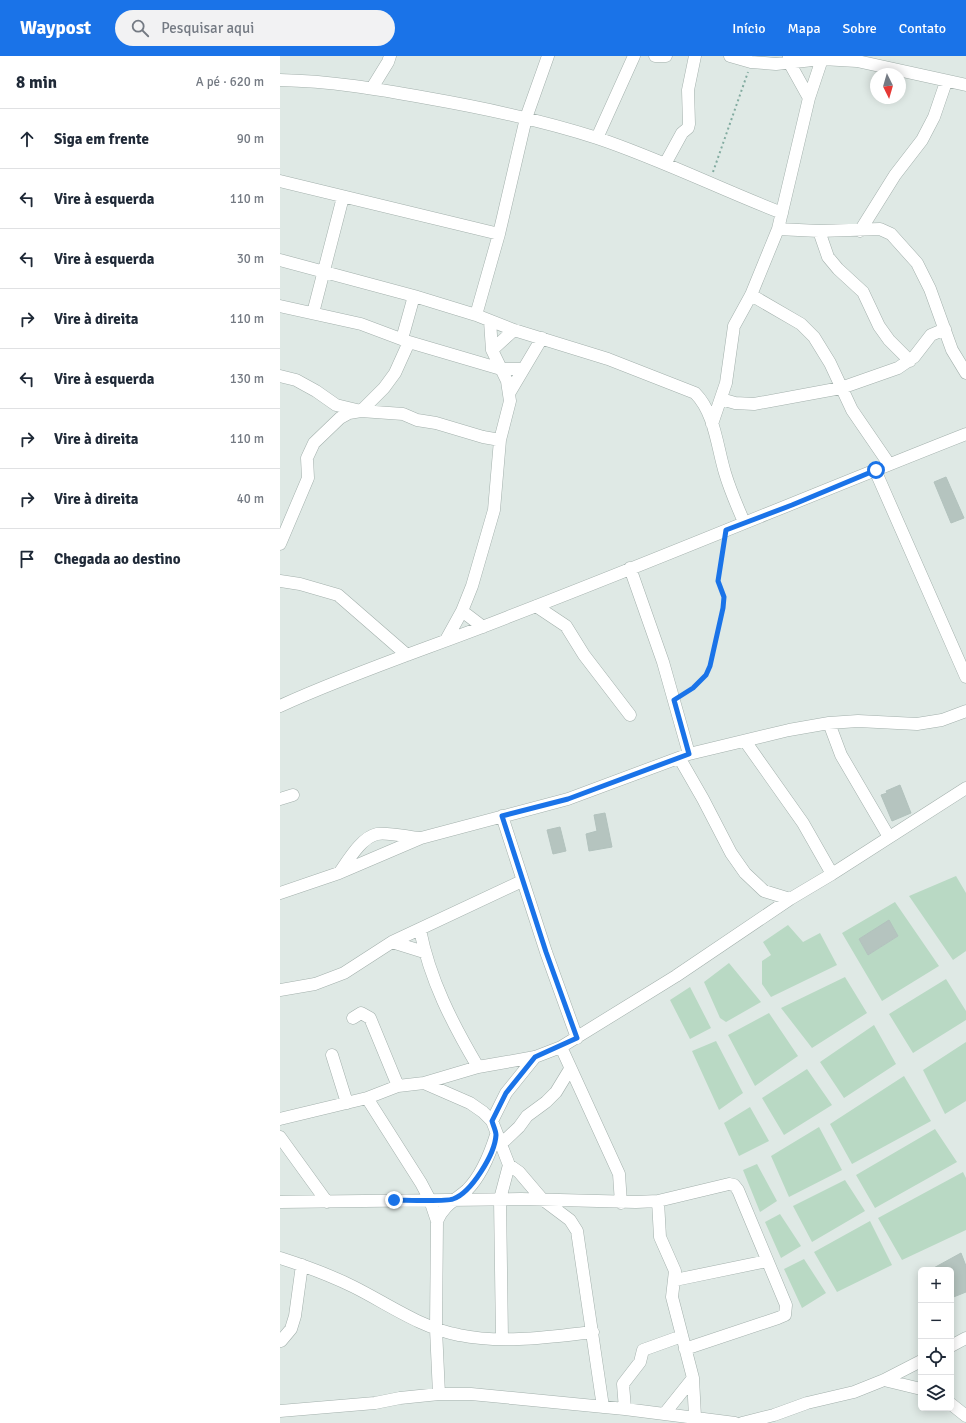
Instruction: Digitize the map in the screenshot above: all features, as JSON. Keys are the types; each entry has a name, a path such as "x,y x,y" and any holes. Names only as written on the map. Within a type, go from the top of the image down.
{"street":[{"path":"372,88 390,56"},
{"path":"476,315 499,234 526,118 548,56"},
{"path":"597,138 634,56"},
{"path":"655,56 666,56"},
{"path":"665,164 689,124 688,90 695,56"},
{"path":"730,56 751,62 776,64 789,59 840,58 870,60 946,82 966,85"},
{"path":"789,59 808,98"},
{"path":"712,424 721,400 730,362 734,326 751,295 778,229 808,98 822,59"},
{"path":"280,80 320,81 372,88 483,108 526,118 597,138 665,164 709,184 782,213"},
{"path":"860,231 895,175 922,140 934,117 946,82"},
{"path":"280,181 499,234"},
{"path":"313,313 343,197"},
{"path":"778,229 819,231 860,231 880,229 891,234 917,263 930,289 946,329 952,350 966,373"},
{"path":"819,231 828,257 838,270 863,292 882,331 894,346 910,361"},
{"path":"280,260 414,296 476,315 514,330 608,359 695,393 702,400 712,424 729,488 744,522"},
{"path":"751,295 801,324 814,337 827,358 852,410 889,464"},
{"path":"280,544 308,478 307,458 314,443 340,418 349,413 361,411 384,388 395,373 406,340 414,296"},
{"path":"280,306 361,324 406,340 501,369 523,370"},
{"path":"446,640 462,611 472,586 494,510 500,440 510,402 510,392 507,381 492,350 490,321"},
{"path":"721,400 735,403 754,404 841,388 898,368 910,361 930,335 946,329"},
{"path":"492,350 514,330"},
{"path":"510,392 542,338"},
{"path":"280,376 296,380 336,405 361,411 403,414 417,420 436,423 483,437 500,440"},
{"path":"280,706 407,655 536,606 744,522 792,505 889,464 966,434"},
{"path":"876,470 966,677"},
{"path":"630,568 661,655 674,700 685,757 704,799 731,853 744,874 764,891 790,899"},
{"path":"280,581 300,584 338,595 407,655"},
{"path":"536,606 566,626 584,655 630,715"},
{"path":"462,611 482,627"},
{"path":"280,893 339,873 421,838 568,799 685,757 745,741 830,723 858,721 917,724 942,720 966,711"},
{"path":"830,723 841,755 889,837"},
{"path":"745,741 804,823 832,874"},
{"path":"280,1119 367,1098 398,1086 424,1083 478,1067 535,1057 561,1047 676,976 790,899 832,874 966,788"},
{"path":"280,799 293,795"},
{"path":"502,816 522,881 577,1038"},
{"path":"339,873 368,838 378,834 421,838"},
{"path":"280,990 315,984 344,973 392,942 522,881"},
{"path":"420,930 424,952 442,1000 453,1024 478,1067"},
{"path":"392,942 424,952"},
{"path":"353,1018 361,1013 370,1018 398,1086"},
{"path":"561,1047 619,1174 621,1203"},
{"path":"332,1055 347,1103"},
{"path":"492,1121 506,1093 535,1057"},
{"path":"437,1221 441,1212 452,1200 467,1190 476,1179 498,1139 519,1127 527,1116 546,1102 556,1092 570,1069"},
{"path":"424,1083 470,1103 492,1121 509,1165 519,1172 542,1199 570,1220 577,1231 580,1241 603,1407"},
{"path":"367,1098 430,1200 437,1221 436,1329 439,1394"},
{"path":"280,1137 326,1202"},
{"path":"502,1339 500,1199 509,1165"},
{"path":"280,1202 542,1199 576,1202 621,1203 658,1201 729,1184 734,1185 738,1190 786,1306 785,1315 685,1348"},
{"path":"658,1201 660,1237 675,1271 672,1297 693,1378 695,1417"},
{"path":"570,1220 576,1202"},
{"path":"280,1258 328,1274 406,1316 436,1329 458,1335 502,1339 593,1332"},
{"path":"675,1280 767,1261"},
{"path":"281,1341 292,1326 302,1265"},
{"path":"625,1409 623,1384 640,1362 643,1350 682,1336"},
{"path":"954,1344 966,1338"},
{"path":"742,1423 774,1415 807,1403 854,1392 884,1380 918,1363"},
{"path":"665,1413 693,1378"},
{"path":"884,1380 918,1388"},
{"path":"280,1411 375,1403 400,1398 439,1394 504,1396 665,1413 735,1423"},
{"path":"954,1406 966,1416"}],"path":[{"path":"709,184 751,62"},
{"path":"674,700 693,688 706,675 710,666 723,608 724,597 718,581 726,530"}],"green space":[{"path":"956,876 966,893 966,951 953,960 909,896"},
{"path":"895,902 939,966 882,1001 842,933","holes":["889,921 898,936 868,955 859,939"]},
{"path":"788,925 803,942 820,933 837,965 771,997 762,984 762,961 771,955 763,942"},
{"path":"729,963 761,1002 726,1022 720,1018 704,982"},
{"path":"845,977 867,1013 812,1048 781,1008"},
{"path":"946,979 966,1011 966,1020 913,1053 889,1014"},
{"path":"690,987 711,1028 690,1039 670,1000"},
{"path":"769,1013 798,1056 755,1086 728,1035"},
{"path":"874,1025 896,1064 844,1098 820,1062"},
{"path":"716,1041 743,1093 719,1110 692,1051"},
{"path":"966,1042 966,1101 945,1114 923,1070"},
{"path":"807,1069 832,1105 784,1135 762,1098"},
{"path":"904,1076 931,1121 852,1164 830,1124"},
{"path":"750,1107 769,1141 739,1156 724,1123"},
{"path":"819,1127 842,1170 789,1197 771,1156"},
{"path":"935,1129 957,1162 875,1208 856,1175"},
{"path":"757,1164 777,1201 760,1212 743,1170"},
{"path":"963,1172 966,1178 966,1230 902,1260 878,1218"},
{"path":"845,1180 865,1211 812,1242 793,1206"},
{"path":"780,1214 801,1246 781,1258 765,1222"},
{"path":"870,1221 892,1265 837,1292 814,1252"},
{"path":"804,1259 826,1293 802,1308 784,1269"}],"building":[{"path":"946,477 964,518 951,523 934,482"},
{"path":"900,785 911,813 892,821 881,795 887,793 886,791"},
{"path":"605,813 612,847 589,851 586,834 597,831 594,815"},
{"path":"560,827 566,851 553,854 547,830"},
{"path":"889,920 898,936 868,955 859,939"},
{"path":"961,1253 966,1266 966,1292 954,1297 954,1267 935,1267"}],"route":[{"path":"394,1200 452,1200 467,1190 476,1179 490,1154 496,1134 492,1121 506,1093 535,1057 561,1047 577,1038 522,881 513,847 502,816 568,799 603,785 680,759 689,754 674,700 693,688 706,675 710,666 723,608 724,597 720,590 718,581 726,530 792,505 876,470"}]}
